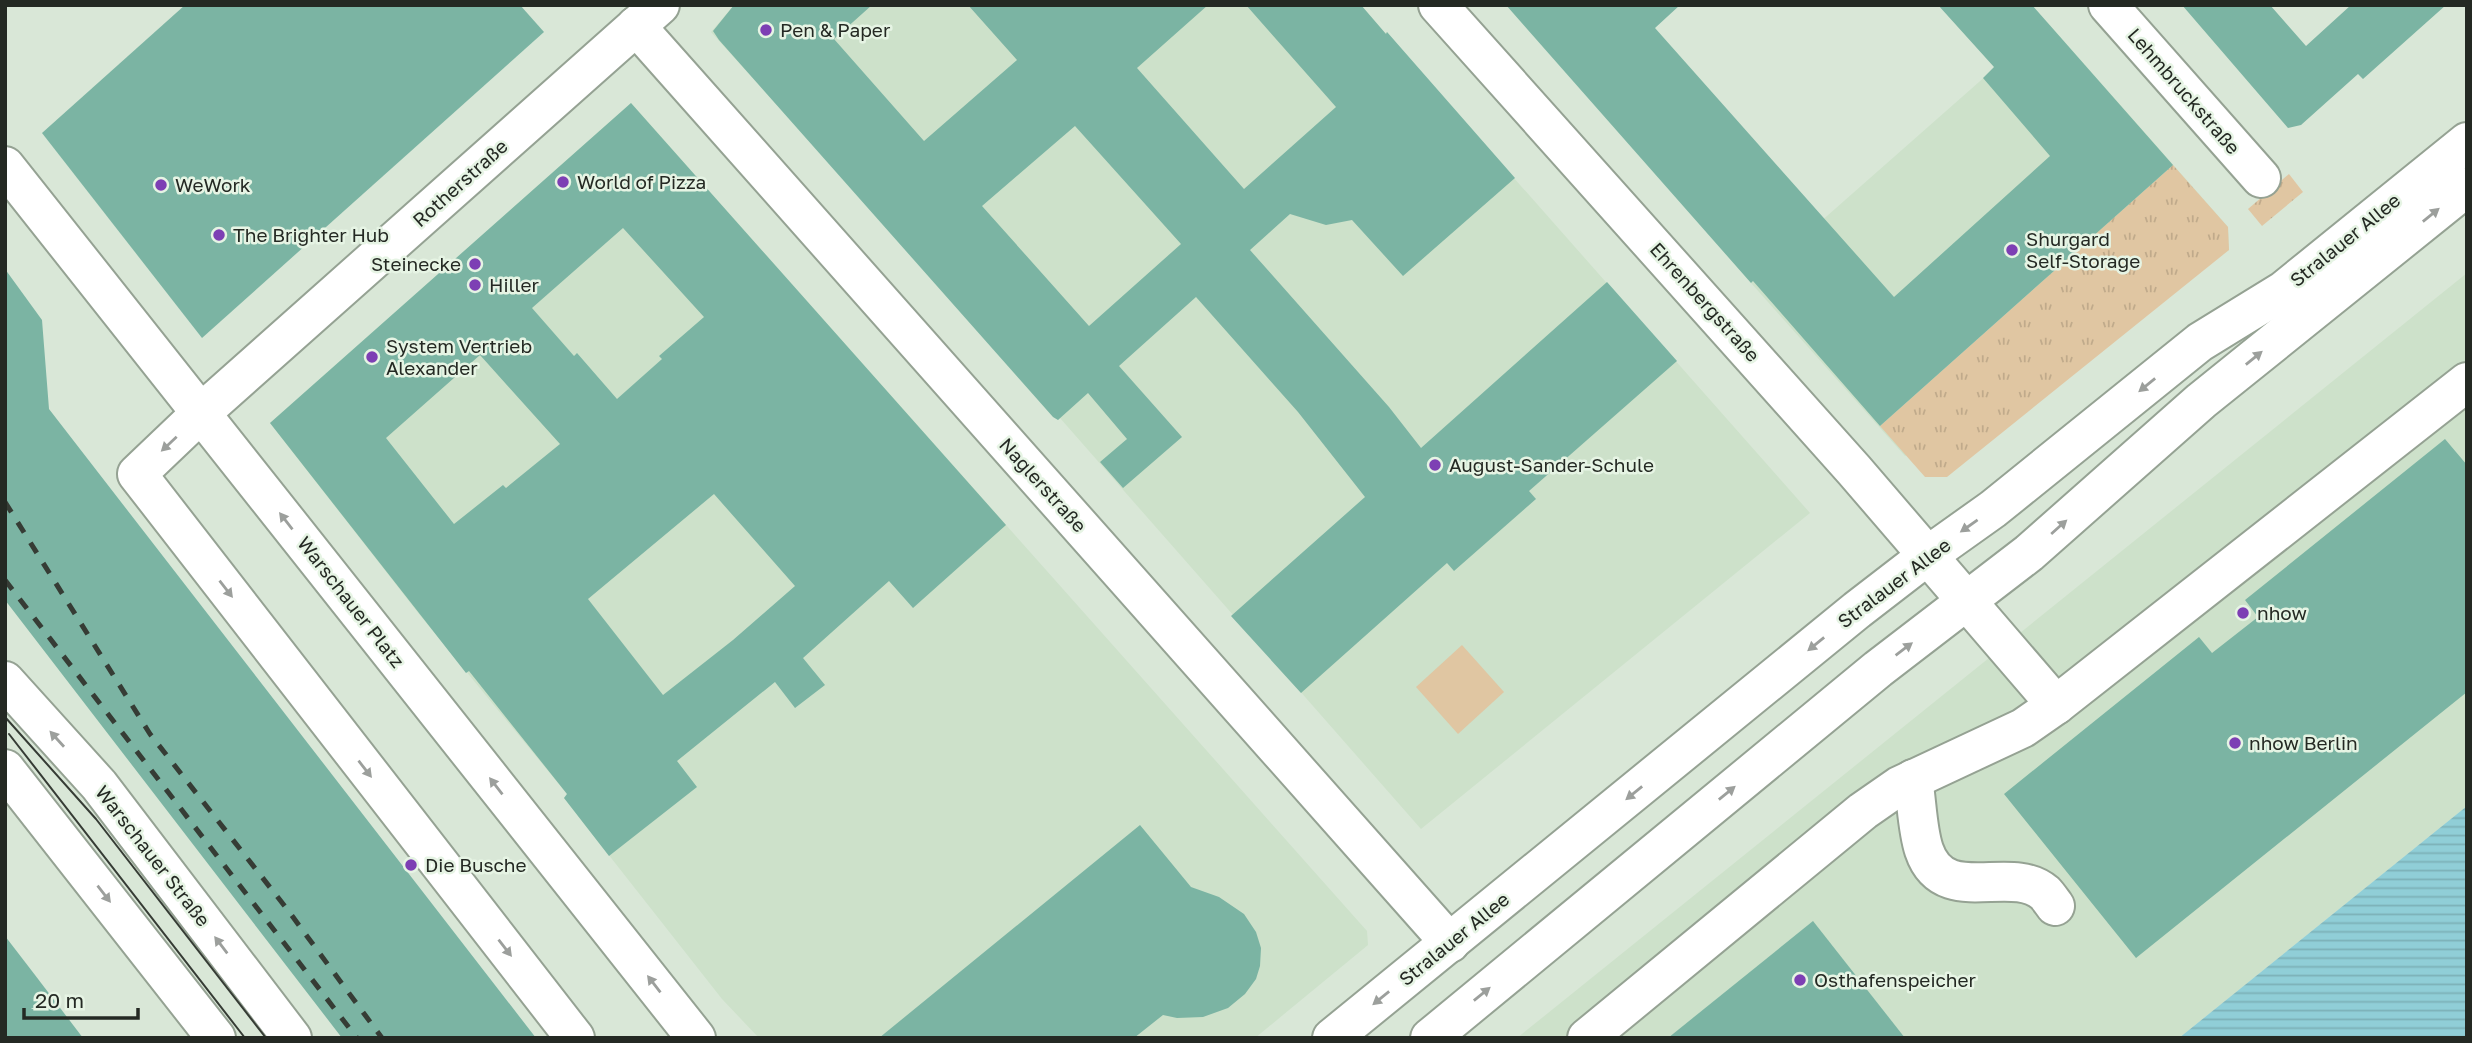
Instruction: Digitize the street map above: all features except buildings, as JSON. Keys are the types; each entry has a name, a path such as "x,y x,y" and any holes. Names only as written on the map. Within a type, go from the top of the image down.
{"street":[{"name":"Ehrenbergstraße","path":"1438,5 1704,300 2056,705"},
{"name":"Lehmbruckstraße","path":"2108,5 2260,178"},
{"name":"Rotherstraße","path":"575,1038 137,474 201,413 648,16"},
{"name":"Naglerstraße","path":"648,16 1450,943"},
{"name":"Stralauer Allee","path":"1332,1038 1857,610 1993,509 2200,342 2283,290 2467,142"},
{"name":"Warschauer Platz","path":"5,166 696,1038"},
{"name":"Stralauer Allee","path":"1430,1038 1867,678 2029,553 2201,401 2467,187"},
{"path":"1587,1038 1863,811 1899,786 2023,728 2056,705 2467,382"},
{"name":"Warschauer Straße","path":"5,681 99,786 292,1038"},
{"path":"5,769 216,1038"},
{"path":"1913,779 1924,849 1932,865 1944,876 1966,883 2008,882 2028,885 2044,892 2055,906"}],"shaded area":[{"name":"August-Sander-Schule","path":"734,5 1361,5 1810,513 1421,829 1060,418 711,32"},
{"path":"2047,22 2228,227 2229,250 1905,456 1751,283"},
{"path":"631,103 1367,931 1368,945 1255,1038 759,1038 722,999 564,798 567,794 419,614 270,423"},
{"path":"2467,273 2467,806 2179,1038 1517,1038"}],"green space":[{"path":"2173,165 2228,227 2229,250 1947,477 1925,477 1880,426"},
{"path":"2289,174 2303,192 2262,226 2248,209"},
{"path":"1462,645 1504,692 1458,734 1416,687"}],"water":[{"path":"2467,806 2467,1038 2179,1038"}],"tram line":[{"path":"5,717 96,819 266,1038"},
{"path":"9,734 245,1038"}],"railway":[{"path":"5,502 150,734 287,909 382,1038"},
{"path":"5,580 357,1038"}],"place":[{"name":"Pen & Paper","path":"766,30"},
{"name":"World of Pizza","path":"563,182"},
{"name":"WeWork","path":"161,185"},
{"name":"The Brighter Hub","path":"219,235"},
{"name":"Shurgard Self-Storage","path":"2012,250"},
{"name":"Steinecke","path":"475,264"},
{"name":"Hiller","path":"475,285"},
{"name":"System Vertrieb Alexander","path":"372,357"},
{"name":"August-Sander-Schule","path":"1435,465"},
{"name":"nhow","path":"2243,613"},
{"name":"nhow Berlin","path":"2235,743"},
{"name":"Die Busche","path":"411,865"},
{"name":"Osthafenspeicher","path":"1800,980"}]}
